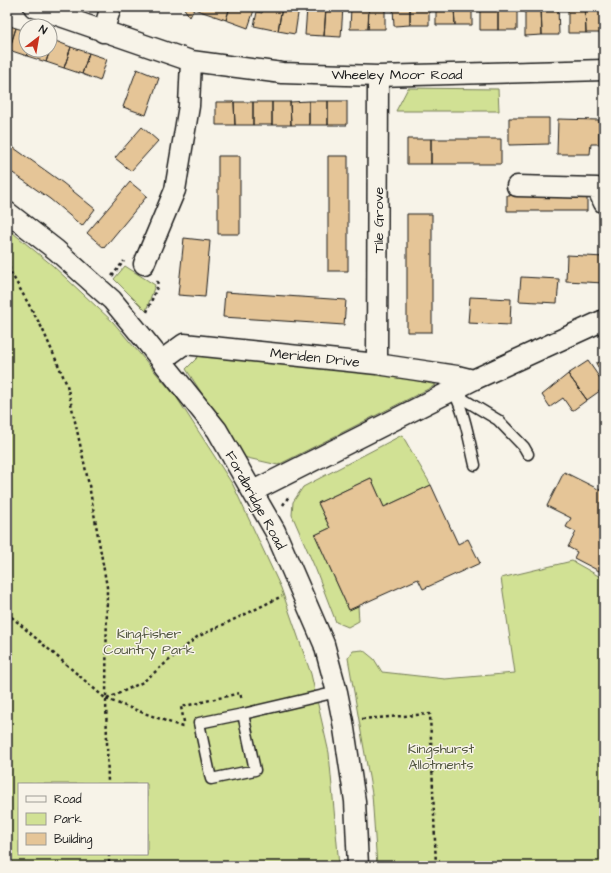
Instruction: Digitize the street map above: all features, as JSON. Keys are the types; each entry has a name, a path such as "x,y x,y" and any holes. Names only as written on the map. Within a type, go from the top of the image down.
{"street":[{"name":"Wheeley Moor Road","path":"34,7 191,61 282,73 378,76 604,70"},
{"path":"103,32 111,7"},
{"path":"144,264 175,190 189,106 191,61"},
{"name":"Tile Grove","path":"377,364 378,76"},
{"path":"517,186 597,188 604,203"},
{"name":"Fordbridge Road","path":"7,212 56,250 101,290 112,300 136,328 217,430 275,531 324,644 337,692 355,801 358,866"},
{"path":"253,491 462,385 604,320"},
{"name":"Meriden Drive","path":"162,360 184,344 377,364 457,376 462,385"}],"lane":[{"path":"462,385 463,399 498,420 524,447 528,454"},
{"path":"462,385 460,408 475,465"},
{"path":"243,714 255,770 211,779 200,723 337,692"}],"path":[{"path":"7,243 10,271 42,328 67,385 89,485 107,586 106,699 108,783"},
{"path":"101,290 128,256 144,264 158,275 157,287 146,316 136,328"},
{"path":"284,510 283,503 291,493"},
{"path":"106,699 143,682 197,637 252,612 283,595"},
{"path":"7,613 106,699 186,728"},
{"path":"343,722 430,714 436,866"},
{"path":"109,855 109,866"}],"green space":[{"path":"408,88 498,89 499,111 396,111"},
{"name":"Kingfisher Country Park","path":"7,228 52,265 113,322 177,398 233,485 281,588 311,674 329,753 339,866 7,866"},
{"path":"125,266 155,285 146,311 114,279"},
{"path":"201,354 367,369 436,385 278,465 243,457 186,369"},
{"path":"402,435 431,485 384,507 371,478 318,503 330,528 315,535 349,610 358,606 359,621 348,627 336,622 316,570 292,515 293,502 303,487"},
{"name":"Kingshurst Allotments","path":"572,561 604,579 604,866 377,866 372,794 348,658 353,651 363,650 374,659 382,672 445,679 515,673 501,578"}],"building":[{"path":"183,7 195,7 190,17"},
{"path":"195,7 230,7 226,20 194,9"},
{"path":"230,7 255,7 248,28 226,20"},
{"path":"263,7 282,7 278,31 254,26 257,12 262,13"},
{"path":"282,7 299,7 295,34 278,31"},
{"path":"326,7 343,7 341,37 324,36"},
{"path":"351,7 369,7 368,29 350,29"},
{"path":"369,7 385,7 385,29 368,29"},
{"path":"393,7 410,7 410,25 394,26"},
{"path":"410,7 429,7 429,25 410,25"},
{"path":"436,7 454,7 455,25 436,25"},
{"path":"454,7 472,7 472,25 455,25"},
{"path":"480,7 498,7 498,30 480,30"},
{"path":"498,7 517,7 517,30 498,30"},
{"path":"525,7 541,7 542,35 525,36"},
{"path":"541,7 558,7 559,35 542,35"},
{"path":"568,7 585,7 586,33 568,33"},
{"path":"585,7 604,7 604,33 586,33"},
{"path":"307,8 326,9 324,36 305,35"},
{"path":"7,25 16,28 9,50 7,49"},
{"path":"16,28 18,29 18,53 9,50"},
{"path":"58,42 71,47 64,68 46,62 47,58 58,58"},
{"path":"71,47 89,53 82,74 64,68"},
{"path":"89,53 107,59 100,81 82,74"},
{"path":"33,58 47,58 46,62"},
{"path":"137,69 159,78 146,115 123,107"},
{"path":"309,101 328,101 328,125 309,125"},
{"path":"309,101 309,125 291,125 290,102"},
{"path":"328,101 347,101 347,125 328,125"},
{"path":"216,102 234,102 235,125 216,125"},
{"path":"234,102 253,102 253,125 235,125"},
{"path":"253,102 272,102 272,125 253,125"},
{"path":"272,102 290,102 291,125 272,125"},
{"path":"509,118 549,118 549,144 509,145"},
{"path":"558,119 599,120 599,144 591,144 590,154 557,154"},
{"path":"142,127 158,141 131,171 115,158"},
{"path":"407,139 431,139 431,164 407,164"},
{"path":"431,139 501,139 501,164 431,164"},
{"path":"7,143 63,183 95,209 82,226 50,199 7,169"},
{"path":"218,156 240,156 240,234 218,234"},
{"path":"328,156 348,156 348,271 328,271"},
{"path":"130,182 147,196 104,248 87,233"},
{"path":"507,195 587,195 587,211 507,211"},
{"path":"407,214 432,214 432,332 407,332"},
{"path":"184,238 210,241 205,297 178,295"},
{"path":"567,255 604,257 604,283 566,281"},
{"path":"521,277 559,279 557,303 519,301"},
{"path":"225,292 346,300 344,325 223,317"},
{"path":"470,297 511,299 510,325 468,323"},
{"path":"588,361 604,384 604,388 587,400 568,374"},
{"path":"604,362 604,379 596,363"},
{"path":"568,374 587,400 572,411 563,398 550,407 542,395"},
{"path":"564,472 604,492 604,565 601,572 574,558 577,552 568,547 576,532 566,527 571,518 547,506"},
{"path":"371,478 384,507 431,485 458,544 468,539 480,563 423,589 418,579 349,610 315,535 330,528 318,503"}]}
